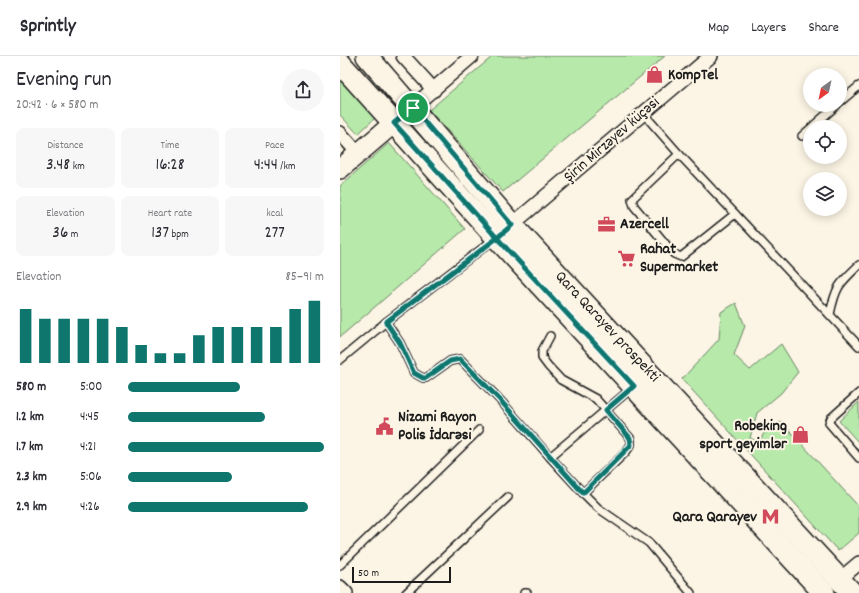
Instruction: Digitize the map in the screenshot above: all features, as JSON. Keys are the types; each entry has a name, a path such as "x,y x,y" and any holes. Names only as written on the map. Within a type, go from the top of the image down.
{"main road":[{"name":"Qara Qarayev prospekti","path":"367,56 413,108 504,231 634,386 824,593"},
{"name":"Qara Qarayev prospekti","path":"340,63 394,123 504,231 846,586"}],"street":[{"path":"403,56 434,90"},
{"path":"340,169 434,90 471,56"},
{"name":"Şirin Mirzəyev küçəsi","path":"504,231 711,56"},
{"path":"340,133 358,153"},
{"path":"846,586 859,563"},
{"path":"340,587 346,593"}],"lane":[{"path":"847,96 859,86"},
{"path":"820,120 829,112"},
{"path":"643,113 679,154 859,346"},
{"path":"679,154 632,199 634,206 674,254 681,257 735,214"},
{"path":"340,360 386,322 504,231"},
{"path":"830,314 834,292 839,283 859,265"},
{"path":"386,322 400,343 414,373 423,378 426,378 450,361 460,359 499,399 550,458 583,493 598,508 649,543 691,593"},
{"path":"853,340 859,334"},
{"path":"550,336 542,352 542,358 545,362 560,380 596,399 630,438 631,445 583,493"},
{"path":"550,458 634,386"},
{"path":"859,393 831,418 829,423 859,458"},
{"path":"340,566 479,430"},
{"path":"406,593 508,497"}],"green space":[{"path":"493,56 665,56 503,192 429,110"},
{"path":"340,80 375,118 358,134 340,115"},
{"path":"389,143 465,229 340,337 340,186"},
{"path":"736,303 745,326 734,355 750,370 781,344 798,372 781,393 757,413 750,438 759,442 768,426 782,422 859,507 859,533 838,551 682,379 719,339 721,312"},
{"path":"859,402 859,443 839,421"}],"place":[{"name":"KompTel","path":"655,75"},
{"name":"Azercell","path":"607,224"},
{"name":"Rahat Supermarket","path":"627,258"},
{"name":"Nizami Rayon Polis İdarəsi","path":"385,426"},
{"name":"Robeking sport geyimlər","path":"800,435"},
{"name":"Qara Qarayev","path":"770,517"}],"route":[{"path":"413,108 394,123 497,238 386,322 400,343 414,373 418,376 423,378 429,377 450,361 456,358 460,359 499,399 550,458 583,493 625,453 631,445 630,438 606,410 634,386 497,238 512,225 413,108"}]}
